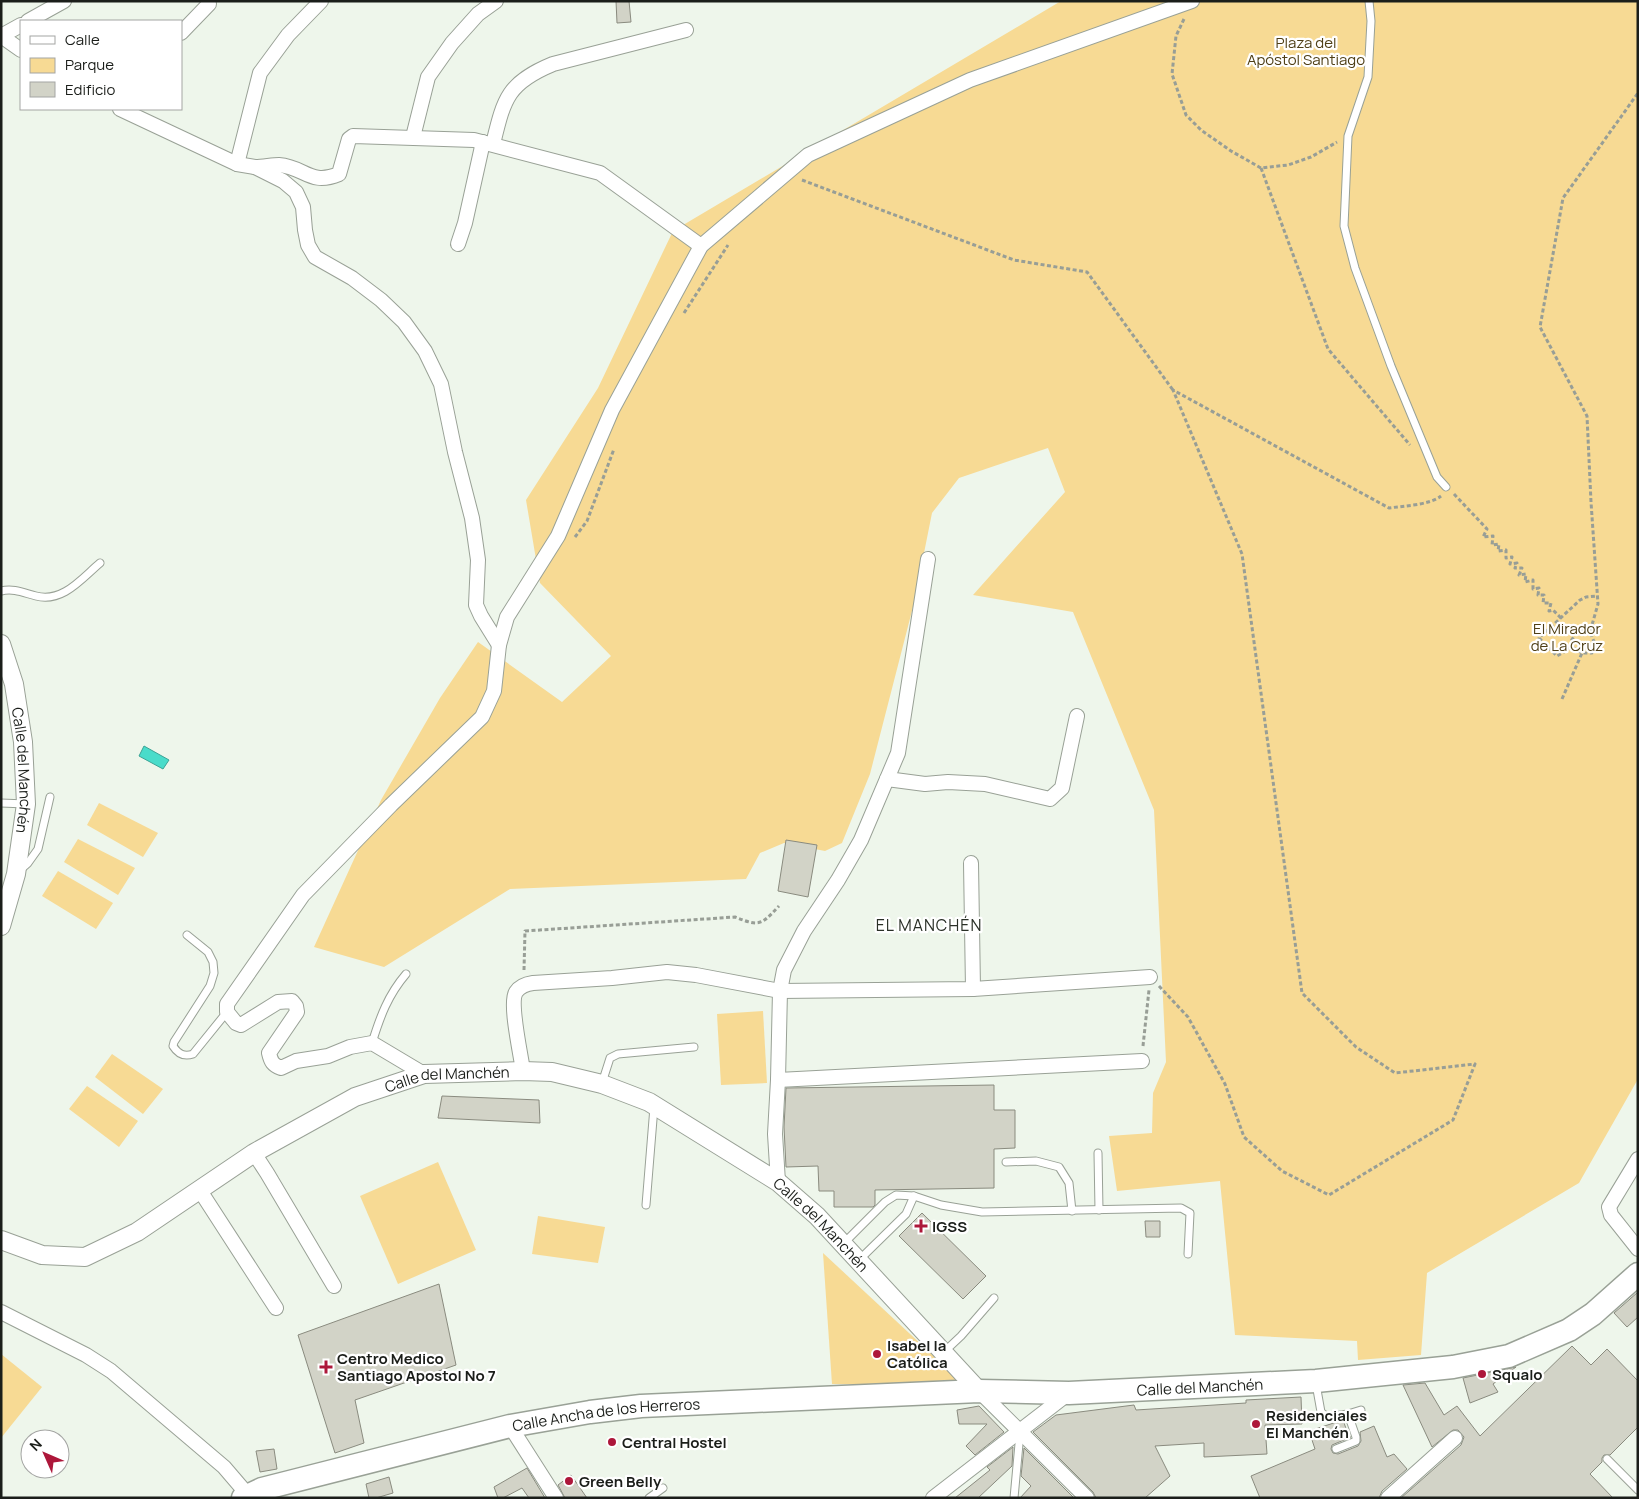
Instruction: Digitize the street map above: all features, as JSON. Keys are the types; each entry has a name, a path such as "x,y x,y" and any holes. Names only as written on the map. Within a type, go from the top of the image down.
{"main road":[{"name":"Calle del Manchén","path":"979,1391 1069,1393 1316,1381 1453,1367 1509,1356 1569,1330 1593,1314 1638,1274"},
{"name":"Calle Ancha de los Herreros","path":"256,1495 510,1426 590,1412 641,1406 979,1391"}],"street":[{"path":"30,20 64,1"},
{"path":"237,164 260,73 288,35 321,1"},
{"path":"413,137 428,77 452,42 478,14 496,1"},
{"path":"424,1074 372,1043 350,1047 328,1056 296,1061 282,1068 275,1066 270,1061 270,1053 297,1012 296,1006 292,1001 278,1002 241,1025 236,1023 227,1012 228,1004 302,895 482,717 494,690 499,645 507,616 558,536 612,410 701,246 808,155 970,80 1192,2"},
{"path":"182,32 209,4"},
{"path":"20,26 1,36 20,49"},
{"path":"458,244 488,143 506,99 516,86 533,72 553,64 686,30"},
{"path":"122,110 237,164 255,167 279,165 319,179 339,174 349,139 353,136 474,140 488,143 600,172 701,246"},
{"path":"255,167 283,181 296,192 303,208 308,245 315,258 352,278 381,300 404,322 425,351 441,384 454,452 472,518 478,560 476,605 499,645"},
{"path":"778,1182 776,1134 780,991 784,970 804,931 838,880 861,840 898,753 928,559"},
{"name":"Calle del Manchén","path":"1,644 14,684 23,742 26,804 16,874 1,926"},
{"path":"887,779 925,784 948,782 985,784 1050,799 1062,788 1077,716"},
{"path":"971,863 973,988"},
{"path":"523,1070 513,1006 515,993 523,985 667,972 696,975 780,991 973,988 1150,977"},
{"path":"778,1080 1142,1061"},
{"name":"Calle del Manchén","path":"1,1240 42,1255 85,1257 137,1232 254,1153 355,1097 424,1074 523,1070 552,1072 602,1084 654,1104 778,1182 817,1216 979,1391"},
{"path":"254,1153 334,1286"},
{"path":"1638,1160 1609,1207 1611,1215 1638,1249"},
{"path":"199,1189 276,1308"},
{"path":"4,1312 86,1355 111,1371 256,1495"},
{"path":"979,1391 1087,1498"},
{"path":"933,1498 1069,1393"},
{"path":"510,1426 556,1498"},
{"path":"1388,1498 1455,1438"}],"lane":[{"path":"1369,1 1371,21 1368,77 1348,136 1344,226 1355,268 1391,366 1438,477 1447,488"},
{"path":"1,591 10,589 38,596 56,596 65,593 100,562"},
{"path":"16,874 28,863 38,849 50,797"},
{"path":"1,803 26,804"},
{"path":"187,935 208,952 213,962 214,973 210,986 173,1046 180,1054 187,1056 193,1054 227,1012"},
{"path":"372,1043 381,1014 393,991 406,974"},
{"path":"602,1084 610,1058 618,1054 694,1048"},
{"path":"646,1205 654,1104"},
{"path":"1098,1153 1100,1210"},
{"path":"1006,1162 1036,1162 1060,1167 1069,1183 1072,1211"},
{"path":"843,1244 884,1202 896,1195 914,1196 941,1205 982,1212 1181,1208 1190,1213 1188,1254"},
{"path":"858,1261 906,1214 914,1196"},
{"path":"944,1353 994,1298"},
{"path":"1316,1381 1321,1412 1327,1417 1361,1410"},
{"path":"1336,1449 1356,1441 1348,1414"},
{"path":"1014,1498 1020,1430"},
{"path":"1607,1459 1638,1490"},
{"path":"648,1498 662,1488"}],"path":[{"path":"1192,2 1176,36 1172,74 1186,115 1201,130 1231,151 1261,168 1288,165 1311,157 1348,136"},
{"path":"1590,632 1585,630 1577,632 1571,641 1572,647 1582,653 1592,653 1595,644 1590,632 1598,604 1587,416 1540,327 1563,198 1638,93"},
{"path":"1261,168 1328,349 1412,447"},
{"path":"797,178 1014,260 1087,272 1173,390 1242,554 1302,993 1356,1047 1395,1073 1475,1064 1453,1120 1329,1195 1282,1171 1244,1137 1226,1084 1188,1017 1150,977"},
{"path":"679,320 726,246 734,239"},
{"path":"1173,390 1389,508 1437,499 1447,488 1487,529 1483,537 1493,536 1492,545 1499,544 1498,551 1506,550 1506,558 1512,557 1510,564 1517,563 1515,568 1522,568 1519,575 1526,574 1525,582 1533,580 1533,588 1539,588 1538,595 1544,595 1543,603 1551,603 1549,611 1553,610 1561,618"},
{"path":"569,545 587,521 614,448"},
{"path":"1572,647 1557,656 1539,638 1580,600 1586,597 1597,596"},
{"path":"1562,699 1582,653"},
{"path":"523,985 525,931 735,917 752,924 760,923 768,918 779,906"},
{"path":"1142,1061 1150,977"}],"green space":[{"path":"1061,1 1638,1 1638,1079 1579,1183 1427,1273 1421,1355 1358,1360 1357,1341 1235,1335 1220,1181 1117,1191 1109,1136 1152,1133 1153,1093 1166,1062 1154,810 1073,612 973,595 1065,492 1048,448 959,478 932,513 914,603 870,774 842,843 825,851 784,843 760,853 746,879 510,889 384,967 314,947 381,800 440,698 478,642 562,702 611,656 540,583 526,500 598,388 673,231"},
{"path":"99,803 158,833 143,857 87,825"},
{"path":"78,839 135,868 118,895 64,862"},
{"path":"58,871 113,903 96,929 42,896"},
{"path":"763,1011 767,1083 721,1085 717,1014"},
{"path":"112,1054 163,1089 143,1114 95,1077"},
{"path":"87,1086 138,1121 119,1147 69,1109"},
{"path":"438,1162 476,1250 398,1284 360,1196"},
{"path":"538,1216 605,1227 598,1263 532,1254"},
{"path":"823,1253 966,1386 832,1384"},
{"path":"1,1354 42,1387 1,1438"}],"water":[{"path":"144,746 169,760 163,769 139,756"}],"building":[{"path":"616,1 629,1 631,22 617,23"},
{"path":"786,840 817,845 808,897 778,891"},
{"path":"994,1085 994,1110 1015,1110 1015,1148 994,1149 994,1188 875,1190 875,1205 873,1207 834,1207 834,1191 819,1191 818,1166 786,1167 784,1127 786,1088"},
{"path":"442,1096 539,1100 540,1123 438,1118"},
{"path":"922,1213 986,1276 963,1299 899,1236"},
{"path":"1145,1221 1160,1221 1160,1237 1146,1237"},
{"path":"439,1284 456,1365 355,1400 364,1443 335,1453 298,1335"},
{"path":"1638,1292 1638,1317 1627,1327 1614,1313"},
{"path":"1572,1346 1591,1365 1607,1349 1638,1381 1638,1427 1610,1455 1604,1455 1602,1462 1590,1474 1613,1498 1401,1498 1461,1445 1464,1437 1458,1430 1453,1430 1432,1447 1403,1385 1425,1383 1444,1415 1457,1406 1480,1436"},
{"path":"1516,1367 1493,1384 1498,1392 1470,1403 1463,1378"},
{"path":"1301,1397 1302,1424 1265,1425 1267,1454 1204,1457 1204,1443 1155,1446 1170,1476 1145,1498 1096,1498 1093,1492 1033,1432 1056,1415 1134,1405 1136,1410 1246,1403 1246,1400"},
{"path":"979,1406 1004,1432 975,1455 966,1446 987,1424 959,1424 957,1410"},
{"path":"1343,1420 1349,1437 1351,1437 1332,1445 1333,1453 1338,1454 1358,1446 1361,1441 1360,1432 1374,1426 1387,1457 1394,1454 1407,1469 1382,1491 1379,1498 1260,1498 1251,1476 1315,1449 1309,1431"},
{"path":"1013,1447 1012,1466 978,1498 955,1498 990,1470 987,1467"},
{"path":"1024,1448 1074,1498 1020,1498 1031,1486 1021,1476"},
{"path":"274,1449 277,1469 260,1472 256,1451"},
{"path":"527,1468 545,1498 529,1498 522,1488 503,1498 498,1498 494,1487"},
{"name":"Green Belly","path":"571,1475 587,1498 565,1498 558,1485"},
{"path":"389,1477 393,1493 369,1498 366,1484"}],"place":[{"name":"IGSS","path":"921,1226"},
{"name":"Isabel la Católica","path":"877,1354"},
{"name":"Centro Medico Santiago Apostol No 7","path":"326,1367"},
{"name":"Squalo","path":"1482,1374"},
{"name":"Residenciales El Manchén","path":"1256,1424"},
{"name":"Central Hostel","path":"612,1442"},
{"name":"Green Belly","path":"569,1481"}],"district":[{"name":"EL MANCHÉN","path":"929,925"}],"park label":[{"name":"Plaza del Apóstol Santiago","path":"1306,50"},
{"name":"El Mirador de La Cruz","path":"1567,636"}]}
